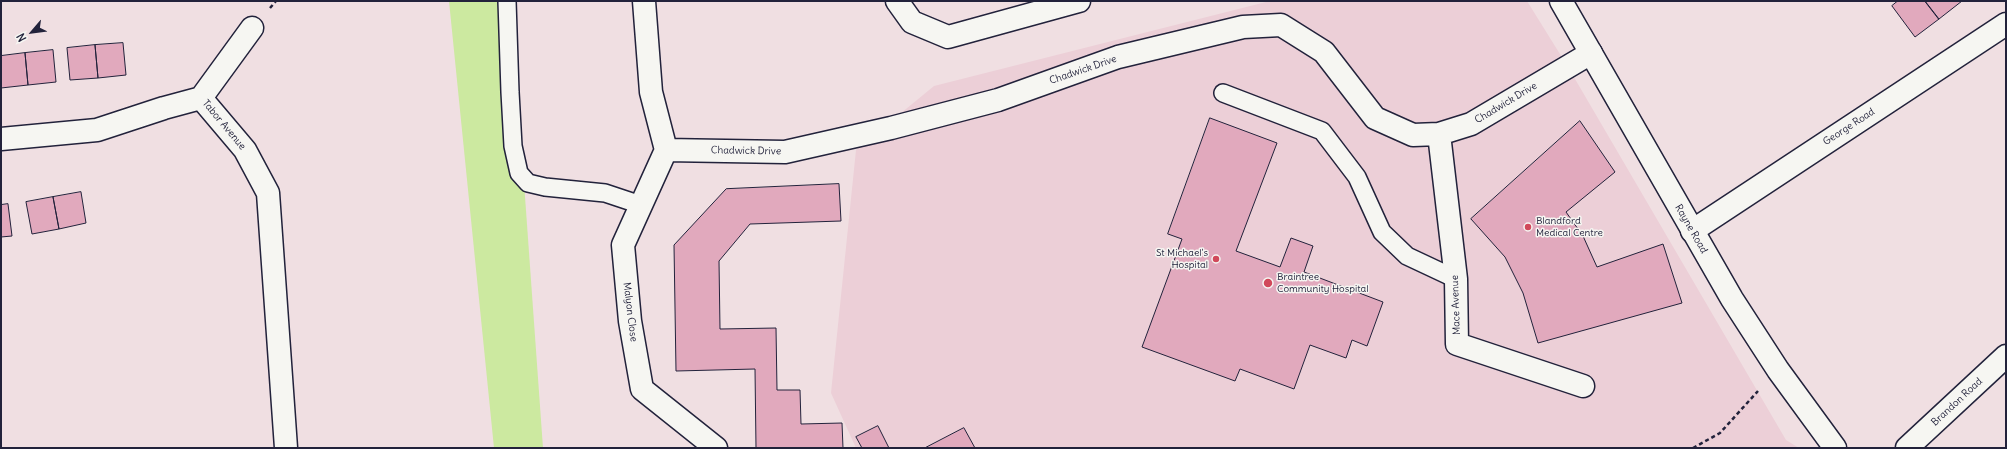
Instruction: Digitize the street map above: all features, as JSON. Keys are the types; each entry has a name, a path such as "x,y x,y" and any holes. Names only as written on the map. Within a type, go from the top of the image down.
{"street":[{"path":"644,1 651,92 666,150"},
{"path":"897,1 912,22 948,37 1079,1"},
{"name":"Rayne Road","path":"1561,1 1732,299 1778,370 1835,448"},
{"name":"George Road","path":"1692,231 2006,24"},
{"name":"Chadwick Drive","path":"666,150 785,152 891,128 998,100 1118,57 1244,27 1281,25 1324,52 1375,118 1412,135 1438,134 1471,124 1591,53"},
{"path":"201,98 252,28"},
{"name":"Tabor Avenue","path":"1,139 97,130 164,108 201,98 245,150 268,193 286,448"},
{"name":"Mace Avenue","path":"1438,134 1456,278 1457,344 1583,386"},
{"name":"Malyon Close","path":"666,150 623,245 630,321 642,389 716,448"},
{"name":"Brandon Road","path":"1907,448 2006,356"}],"lane":[{"path":"507,1 510,92 514,146 519,173 528,183 545,187 605,193 641,205"},
{"path":"1223,93 1322,131 1357,177 1382,232 1407,256 1456,278"}],"path":[{"path":"1693,448 1720,433 1778,370"}],"shaded area":[{"name":"Braintree Community Hospital","path":"1270,1 1527,1 1568,67 1786,440 1799,448 856,448 831,393 856,150 934,86"}],"green space":[{"path":"449,1 511,1 543,448 494,448"}],"building":[{"path":"1898,1 1925,1 1939,19 1915,37 1892,6"},
{"path":"1925,1 1962,1 1939,19"},
{"path":"123,43 126,75 98,78 95,45"},
{"path":"95,45 98,78 70,80 67,48"},
{"path":"53,50 56,82 28,85 25,53"},
{"path":"25,53 28,85 1,88 1,56"},
{"name":"St Michael's Hospital","path":"1210,118 1277,143 1236,251 1280,267 1291,238 1313,246 1304,272 1383,302 1367,346 1352,340 1346,358 1310,345 1294,389 1240,369 1235,381 1142,347 1182,239 1168,234"},
{"name":"Blandford Medical Centre","path":"1580,121 1615,172 1566,212 1583,236 1597,267 1663,244 1682,303 1538,343 1523,293 1505,257 1471,219"},
{"path":"839,184 841,221 750,224 719,261 720,329 776,328 777,390 800,390 801,424 842,423 843,448 756,448 755,369 676,371 674,245 726,189"},
{"path":"81,192 86,223 59,229 53,197"},
{"path":"53,197 59,229 32,234 26,202"},
{"path":"8,204 12,236 1,237 1,205"},
{"path":"878,426 889,448 862,448 856,437"},
{"path":"964,428 975,448 925,448"}],"place":[{"name":"Blandford Medical Centre","path":"1528,227"},
{"name":"St Michael's Hospital","path":"1216,259"},
{"name":"Braintree Community Hospital","path":"1268,283"}]}
